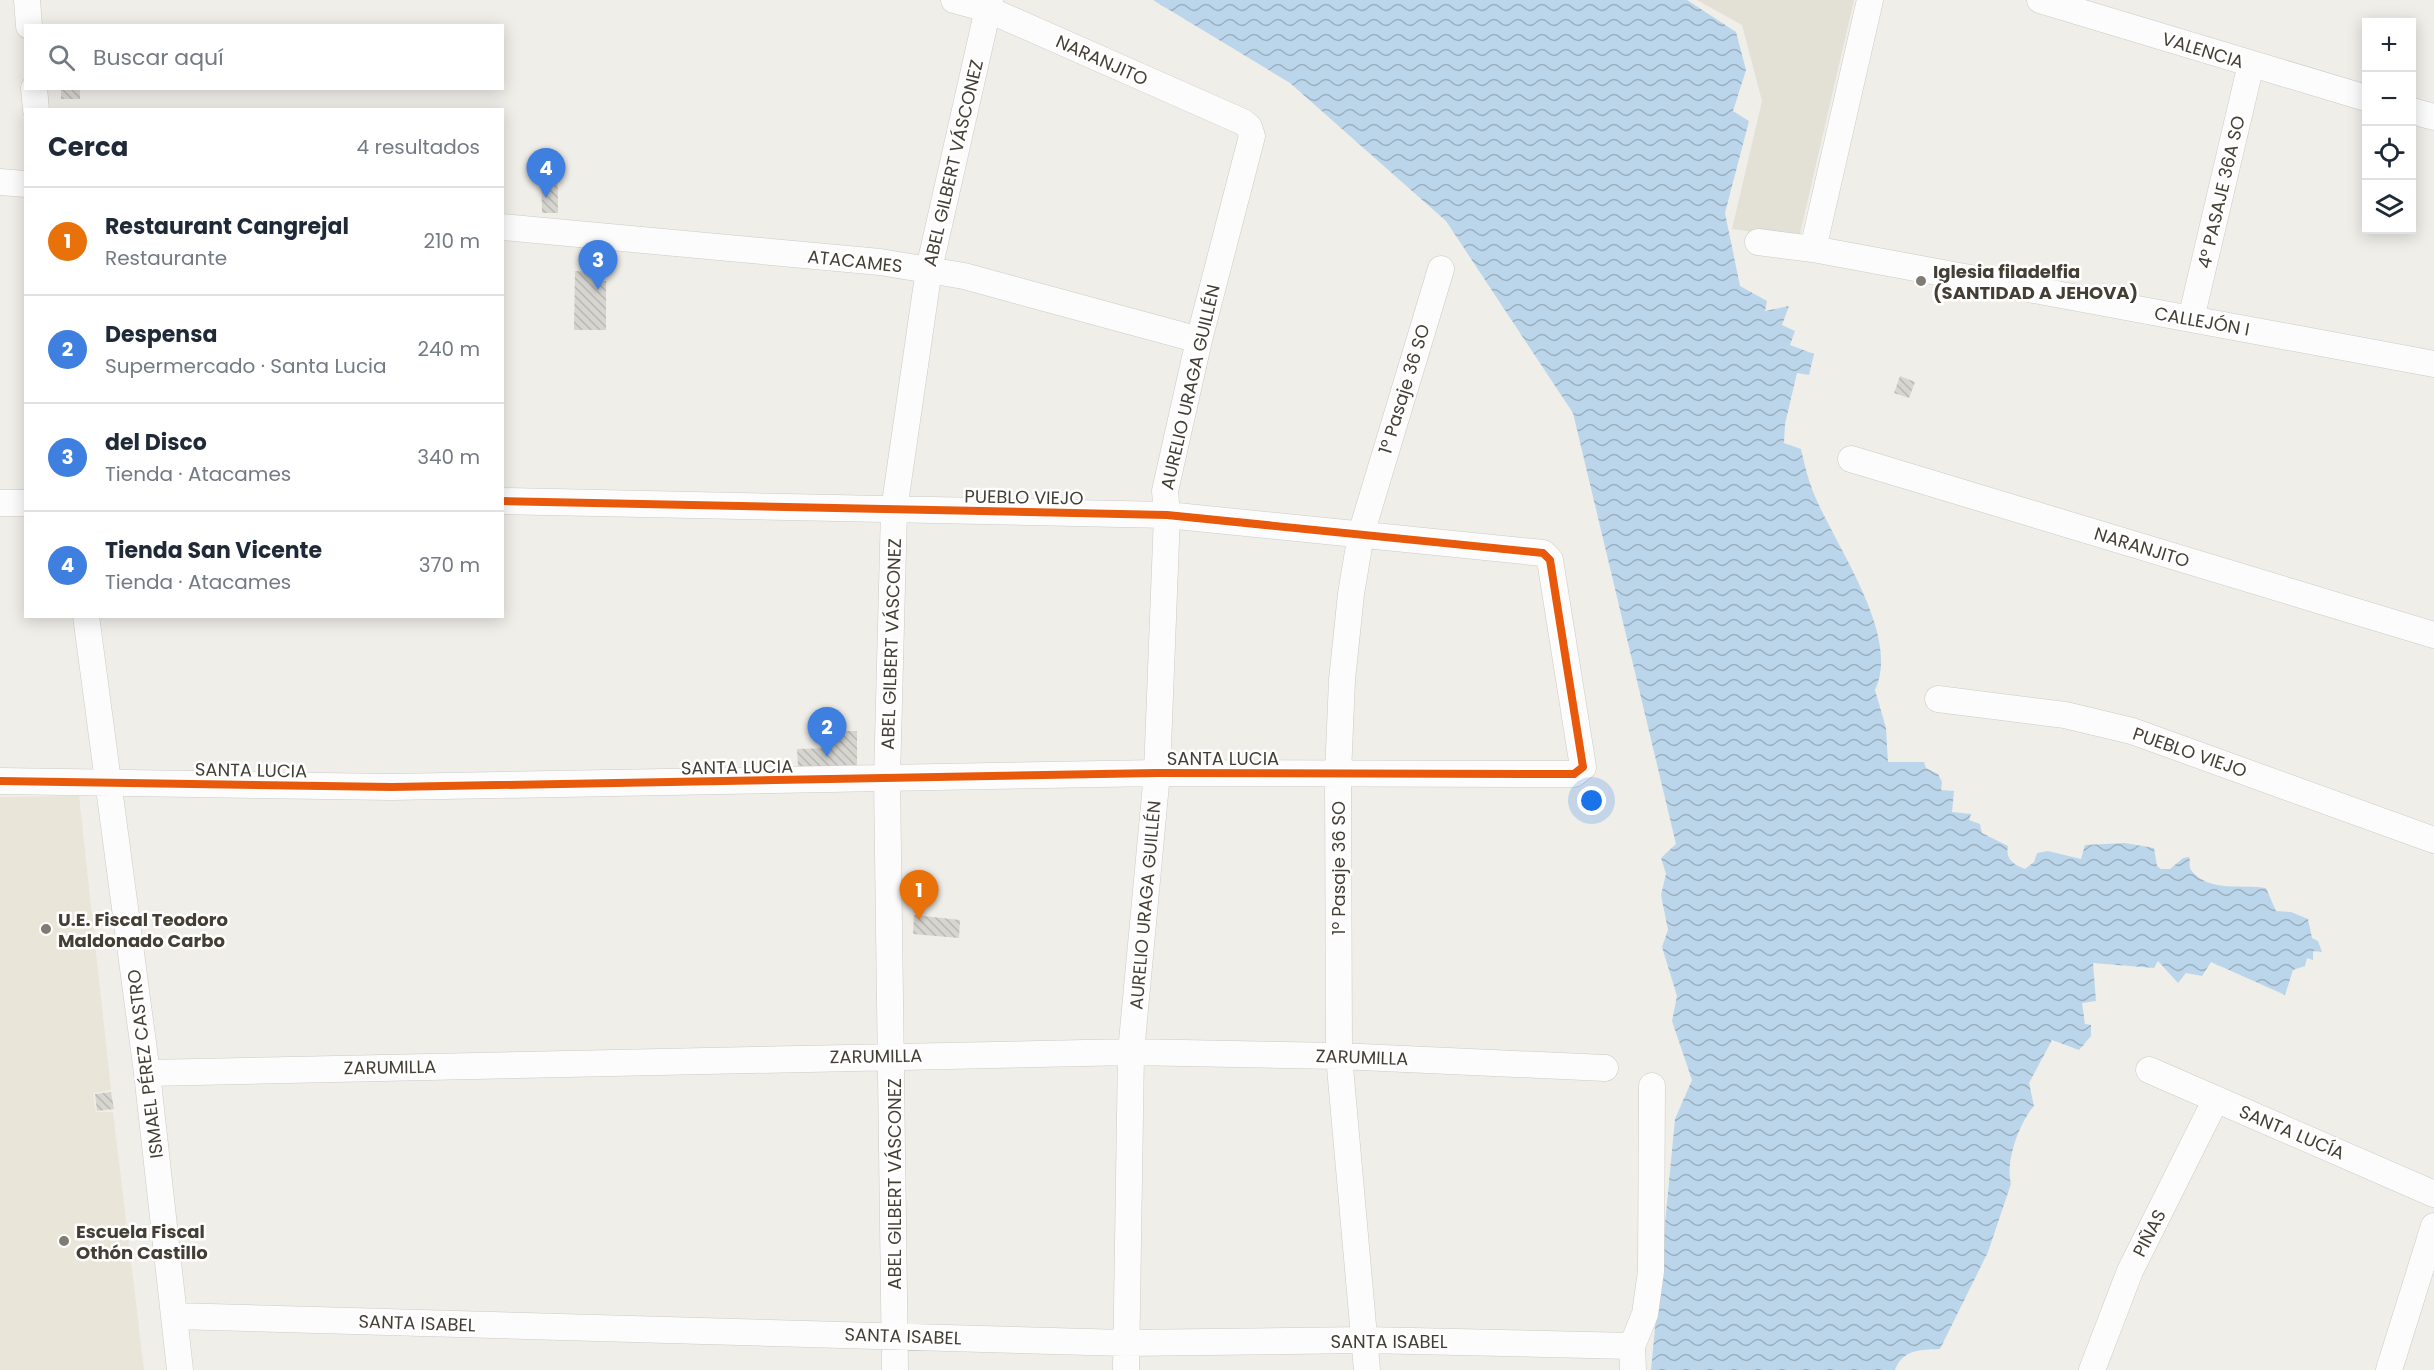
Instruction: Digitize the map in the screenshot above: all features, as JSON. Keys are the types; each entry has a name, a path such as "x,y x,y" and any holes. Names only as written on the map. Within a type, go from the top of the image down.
{"street":[{"path":"27,0 29,24"},
{"name":"NARANJITO","path":"954,0 989,5 1249,127"},
{"path":"1813,249 1870,0"},
{"name":"VALENCIA","path":"2040,0 2362,97"},
{"name":"ABEL GILBERT VÁSCONEZ","path":"895,1370 887,779 894,510 929,269 989,5"},
{"name":"4° PASAJE 36A SO","path":"2192,319 2250,64"},
{"path":"34,90 36,108"},
{"path":"2416,112 2434,117"},
{"name":"AURELIO URAGA GUILLÉN","path":"1126,1370 1131,1052 1157,772 1167,515 1165,491 1198,340 1251,145 1249,127"},
{"path":"0,183 24,184"},
{"name":"ATACAMES","path":"504,227 880,262 929,269 964,276 1198,340"},
{"name":"CALLEJÓN I","path":"1758,242 1813,249 2434,364"},
{"name":"1º Pasaje 36 SO","path":"1367,1370 1339,1056 1338,774 1346,636 1361,534 1441,269"},
{"name":"NARANJITO","path":"1851,459 2434,635"},
{"name":"PUEBLO VIEJO","path":"504,501 1167,515 1543,553 1550,560 1583,762 1581,771"},
{"path":"0,503 24,503"},
{"name":"ISMAEL PÉREZ CASTRO","path":"86,618 147,1073 180,1370"},
{"name":"PUEBLO VIEJO","path":"1938,699 2065,715 2132,731 2434,840"},
{"name":"SANTA LUCIA","path":"0,781 392,787 1157,772 1574,774 1581,771"},
{"name":"ZARUMILLA","path":"147,1073 1131,1052 1339,1056 1605,1068"},
{"name":"SANTA LUCÍA","path":"2149,1070 2434,1194"},
{"path":"1632,1358 1645,1314 1651,1271 1652,1086"},
{"name":"PIÑAS","path":"2091,1370 2130,1271 2216,1099"},
{"path":"2390,1370 2434,1226"},
{"name":"SANTA ISABEL","path":"174,1316 1125,1343 1365,1340 1632,1358"}],"shaded area":[{"path":"1697,0 1854,0 1799,238 1732,229 1762,101 1742,25"},
{"name":"Escuela Fiscal Othón Castillo","path":"79,796 111,1090 93,1093 96,1112 113,1112 144,1370 0,1370 0,797"}],"water":[{"path":"1153,0 1687,0 1736,32 1746,70 1733,111 1749,121 1725,213 1740,286 1767,301 1765,311 1789,306 1782,325 1795,331 1790,345 1814,354 1809,375 1797,373 1785,424 1784,443 1801,449 1812,489 1861,588 1872,616 1879,642 1881,667 1875,690 1886,728 1888,762 1924,762 1926,768 1938,774 1942,782 1941,790 1954,791 1952,812 1971,814 1969,820 1980,824 1982,833 2008,846 2007,851 2011,861 2025,869 2034,862 2037,853 2048,851 2081,859 2085,845 2125,843 2154,848 2157,866 2161,869 2170,869 2183,858 2189,857 2191,870 2207,882 2216,885 2266,888 2276,911 2291,912 2308,919 2312,938 2318,941 2322,952 2313,951 2313,960 2307,958 2305,966 2293,970 2285,995 2211,962 2202,976 2186,973 2178,983 2158,961 2154,968 2093,963 2096,1001 2082,1003 2085,1024 2091,1025 2091,1036 2079,1050 2052,1040 2029,1083 2034,1106 2023,1122 2015,1143 2010,1165 2011,1184 1988,1252 1940,1349 1907,1354 1895,1370 1651,1370 1675,1119 1692,1080 1672,1021 1677,996 1662,947 1668,930 1661,895 1666,874 1661,858 1676,844 1573,413 1446,221 1290,83"}],"building":[{"path":"61,90 80,90 80,99 61,99"},
{"path":"557,151 558,213 542,213 541,152"},
{"path":"575,271 594,272 594,281 606,281 606,330 574,330"},
{"path":"1900,376 1915,382 1909,398 1894,393"},
{"path":"830,731 857,731 857,766 798,767 797,749 830,748"},
{"path":"914,915 960,920 959,938 913,934"},
{"path":"111,1092 114,1109 97,1111 95,1094"}],"cycle path":[{"path":"0,781 392,787 1157,773 1574,774 1583,767 1550,560 1543,553 1167,515 504,501"}],"place":[{"name":"Tienda San Vicente","path":"546,198"},
{"name":"Iglesia filadelfia (SANTIDAD A JEHOVA)","path":"1921,281"},
{"name":"del Disco","path":"598,290"},
{"name":"Despensa","path":"827,757"},
{"name":"Restaurant Cangrejal","path":"919,920"},
{"name":"U.E. Fiscal Teodoro Maldonado Carbo","path":"46,929"},
{"name":"Escuela Fiscal Othón Castillo","path":"64,1241"}]}
